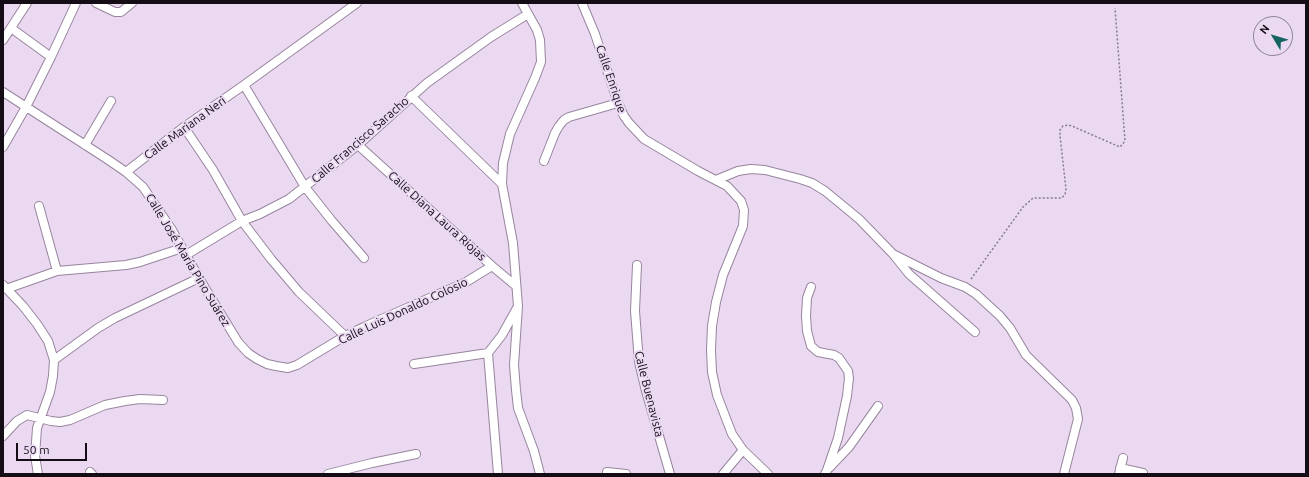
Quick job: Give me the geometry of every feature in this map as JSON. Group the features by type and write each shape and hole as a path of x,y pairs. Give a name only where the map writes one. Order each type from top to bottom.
{"street":[{"path":"3,40 27,3"},
{"path":"3,147 26,107 76,3"},
{"path":"96,3 116,12 126,10 132,3"},
{"name":"Calle Mariana Neri","path":"126,172 184,127 358,3"},
{"path":"522,3 540,40 540,62 508,140 503,163 502,184 513,243 518,306 514,365 518,408 534,451 540,474"},
{"name":"Calle Enrique","path":"582,3 595,34 618,103 628,123 644,139 726,186 741,201 744,210 743,226 723,275 716,302 712,326 712,372 716,395 732,434 743,450 768,474"},
{"name":"Calle Francisco Saracho","path":"5,287 57,271 126,265 184,252 242,221 275,207 289,199 358,145 411,96 445,69 491,37 528,14"},
{"path":"11,28 51,57"},
{"path":"244,85 305,187 364,258"},
{"name":"Calle José María Pino Suárez","path":"3,92 85,144 126,172 143,187 172,230 238,342 248,353"},
{"path":"411,96 502,184"},
{"path":"85,144 111,101"},
{"path":"544,161 557,129 564,120 568,117 618,103"},
{"path":"184,127 213,170 242,221 284,275 315,308 345,336"},
{"name":"Calle Diana Laura Riojas","path":"358,145 516,286"},
{"path":"716,180 738,171 751,169 779,173 812,183 836,199 859,219 893,254 909,274 975,332"},
{"path":"39,206 57,271"},
{"path":"893,254 976,294 1000,316 1010,328 1026,355 1072,400 1076,408 1078,419 1064,474"},
{"name":"Calle Buenavista","path":"637,265 635,311 639,362 670,474"},
{"name":"Calle Luis Donaldo Colosio","path":"248,353 267,364 288,368 297,365 345,336 461,284 492,266"},
{"path":"54,360 98,328 115,318 199,278"},
{"path":"5,287 37,324 48,341 54,360 50,392 40,418 35,441 38,474"},
{"path":"811,287 807,298 806,331 811,346 818,352 834,355 844,364 848,371 847,396 838,438 826,472"},
{"path":"498,474 488,353 502,335 518,306"},
{"path":"414,364 488,353"},
{"path":"3,436 10,427 27,415 60,422 70,420 105,405 140,399 163,400"},
{"path":"826,472 849,447 878,406"},
{"path":"723,474 743,450"},
{"path":"328,474 416,454"},
{"path":"1123,458 1120,471 1143,473"},
{"path":"607,472 626,474"}],"path":[{"path":"965,288 1023,207 1033,198 1062,198 1065,194 1066,189 1060,136 1060,130 1063,126 1072,126 1120,147 1125,142 1114,8"}]}
